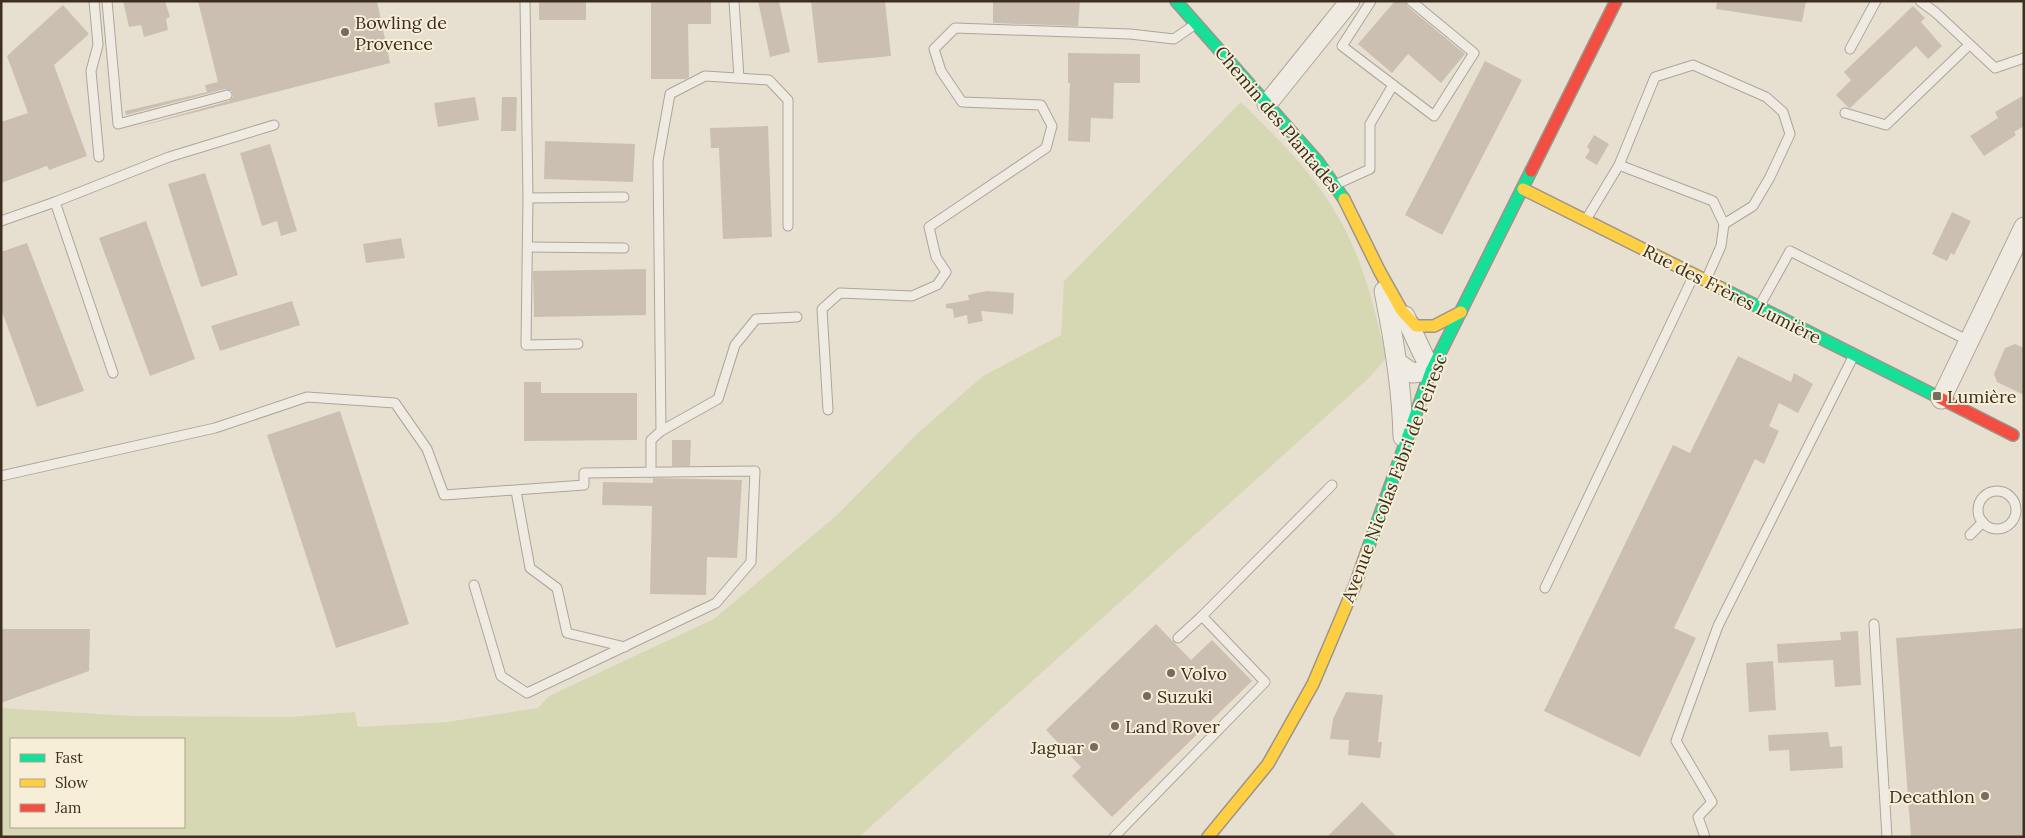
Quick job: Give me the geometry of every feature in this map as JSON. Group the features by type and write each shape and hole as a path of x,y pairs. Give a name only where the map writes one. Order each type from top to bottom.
{"street":[{"name":"Chemin des Plantades","path":"1176,1 1318,162 1350,205 1380,272 1402,311"},
{"path":"1267,104 1350,1"},
{"name":"Avenue Nicolas Fabri de Peiresc","path":"1208,837 1268,764 1313,684 1355,585 1431,371 1616,1"},
{"name":"Rue des Frères Lumière","path":"1523,189 2013,434"},
{"path":"1941,398 2024,227"},
{"path":"1380,272 1398,363 1403,401 1403,448"},
{"path":"1398,363 1412,373 1431,371 1402,311"},
{"path":"1402,311 1416,326 1434,326 1461,312"}],"lane":[{"path":"94,1 98,45 91,71 99,156"},
{"path":"107,1 118,124 227,95"},
{"path":"525,1 528,198 526,345 578,344"},
{"path":"734,1 739,78"},
{"path":"1371,1 1342,46 1434,116 1474,53 1411,1"},
{"path":"1850,48 1876,1"},
{"path":"1920,1 1935,12 1994,68 2024,58"},
{"path":"828,410 822,309 840,293 912,296 937,285 946,272 936,257 929,227 1046,148 1052,126 1041,105 962,102 941,71 934,49 955,28 1130,34 1174,39 1196,24"},
{"path":"1845,113 1886,125 1969,44"},
{"path":"1586,221 1619,165 1656,77 1693,65 1766,97 1782,112 1790,134 1770,177 1753,206 1724,224"},
{"path":"661,431 658,161 670,94 704,76 769,80 788,100 788,226"},
{"path":"1335,185 1370,169 1370,124 1393,86"},
{"path":"1,221 169,157 274,125"},
{"path":"1619,165 1713,201 1724,224 1721,246 1706,280"},
{"path":"528,198 624,197"},
{"path":"54,202 113,373"},
{"path":"528,248 624,248"},
{"path":"1759,307 1790,251 1969,341"},
{"path":"1544,588 1694,274"},
{"path":"652,472 651,440 661,431 718,399 734,345 756,319 797,317"},
{"path":"1705,837 1698,817 1712,802 1676,742 1718,626 1854,355"},
{"path":"1,476 215,428 307,397 395,402 427,449 444,496 584,485 584,472 755,471 752,562 716,604 527,693 501,676 474,585"},
{"path":"1178,638 1332,485"},
{"path":"1998,490 2010,495 2020,515 2000,529 1994,528 1983,522 1978,511 1978,505 1986,494 1998,490"},
{"path":"516,491 530,568 557,588 566,633 625,646"},
{"path":"2010,495 2019,491"},
{"path":"1970,535 1983,522"},
{"path":"1114,837 1265,682 1202,616"},
{"path":"1874,624 1887,837"}],"green space":[{"path":"1241,102 1300,164 1331,205 1351,241 1365,279 1377,318 1386,358 1370,377 859,837 1,837 1,708 133,716 291,717 355,712 358,727 447,722 538,708 549,696 714,619 837,515 918,433 983,376 1061,335 1064,281"}],"building":[{"path":"123,1 165,1 170,17 166,19 168,30 144,37 141,25 129,27"},
{"path":"198,1 377,1 390,63 129,129 229,101 233,97 232,91 225,89 126,115 125,111 207,92 205,85 218,82"},
{"path":"539,1 586,1 586,20 539,20"},
{"path":"651,1 711,1 711,24 688,24 689,77 686,79 651,79"},
{"path":"758,1 779,1 790,52 770,57"},
{"path":"811,1 885,1 891,56 818,63"},
{"path":"993,1 1080,1 1078,26 993,23"},
{"path":"1395,1 1405,1 1407,6 1465,54 1441,83 1408,54 1392,73 1358,44"},
{"path":"1717,1 1806,1 1802,22 1716,9"},
{"path":"63,5 89,34 54,65 87,156 49,170 47,166 1,183 1,122 28,113 7,56"},
{"path":"1913,6 1925,18 1921,22 1942,46 1928,59 1916,46 1850,108 1848,107 1836,95 1851,80 1844,72"},
{"path":"1068,53 1140,54 1140,83 1114,83 1113,119 1091,118 1090,142 1068,141 1070,83 1068,83"},
{"path":"1485,61 1522,80 1442,235 1405,215"},
{"path":"2024,95 2024,126 2014,132 2016,135 1984,156 1970,136 1998,118 1995,112"},
{"path":"475,97 479,120 438,127 434,103"},
{"path":"502,97 517,97 516,131 501,131"},
{"path":"768,126 772,237 723,239 719,148 711,148 710,128"},
{"path":"1594,135 1609,144 1597,165 1585,158 1590,150 1587,147"},
{"path":"545,141 635,144 633,182 544,179"},
{"path":"270,144 297,231 281,236 277,221 262,226 240,153"},
{"path":"205,173 238,275 201,287 168,184"},
{"path":"1952,212 1971,221 1954,255 1951,253 1947,261 1932,254"},
{"path":"146,221 195,359 150,376 99,238"},
{"path":"401,238 405,258 366,263 363,244"},
{"path":"27,243 84,391 37,407 1,309 1,252"},
{"path":"646,269 646,315 534,317 533,271"},
{"path":"987,291 1014,293 1013,314 981,311 983,321 968,324 967,315 954,318 953,309 946,308 946,304 969,300 968,295"},
{"path":"292,301 300,325 220,351 211,326"},
{"path":"2015,344 2024,348 2024,395 1997,382 1994,374 2005,348"},
{"path":"1738,356 1791,382 1794,373 1813,384 1798,413 1779,403 1769,426 1779,431 1764,464 1755,459 1674,628 1696,638 1640,757 1544,711 1673,445 1690,453"},
{"path":"524,382 541,382 541,393 637,393 637,440 524,441"},
{"path":"340,411 409,624 336,648 267,435"},
{"path":"672,440 691,440 690,466 672,466"},
{"path":"653,478 742,480 737,558 707,557 706,595 650,594 652,506 602,505 603,482 653,483"},
{"path":"1156,624 1191,660 1212,640 1252,681 1112,817 1072,776 1081,767 1046,730"},
{"path":"2024,628 2024,837 1911,837 1896,638"},
{"path":"1,629 90,629 89,671 1,703"},
{"path":"1858,631 1861,685 1835,687 1833,660 1778,663 1777,644 1841,640 1840,632"},
{"path":"1773,661 1776,710 1749,712 1746,663"},
{"path":"1346,692 1383,695 1378,742 1382,742 1380,758 1348,755 1349,740 1330,739 1333,719"},
{"path":"1828,732 1830,747 1842,746 1843,768 1790,771 1789,750 1769,751 1768,735"},
{"path":"1362,802 1397,837 1327,837"}],"traffic: fast":[{"path":"1176,1 1318,162 1344,199"},
{"path":"1367,551 1431,371 1531,171"},
{"path":"1721,288 1936,396"}],"traffic: slow":[{"path":"1523,189 1721,288"},
{"path":"1344,199 1380,272 1402,311 1416,326 1434,326 1461,312"},
{"path":"1208,837 1268,764 1313,684 1355,585 1367,551"}],"traffic: jam":[{"path":"1531,171 1616,1"},
{"path":"1936,396 2013,435"}],"place":[{"name":"Bowling de Provence","path":"345,32"},
{"name":"Lumière","path":"1937,396"},
{"name":"Volvo","path":"1171,673"},
{"name":"Suzuki","path":"1147,696"},
{"name":"Land Rover","path":"1115,726"},
{"name":"Jaguar","path":"1094,747"},
{"name":"Decathlon","path":"1985,796"}]}
